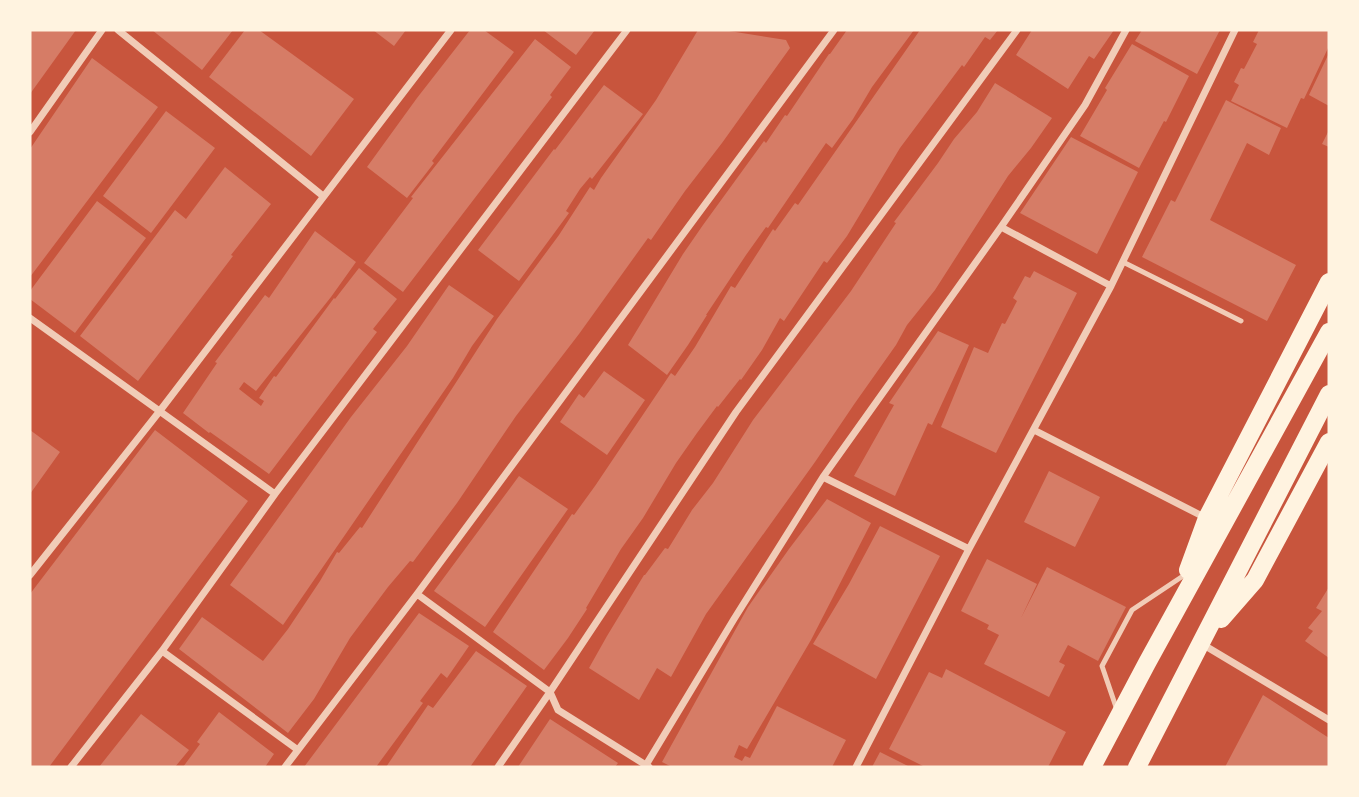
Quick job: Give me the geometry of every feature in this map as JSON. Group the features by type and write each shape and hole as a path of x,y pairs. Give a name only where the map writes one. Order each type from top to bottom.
{"main road":[{"path":"1167,625 1207,518 1329,282"},
{"path":"1092,767 1329,332"},
{"path":"1137,767 1329,394"},
{"path":"1201,643 1255,580 1329,442"}],"street":[{"path":"30,132 103,30"},
{"path":"118,30 323,196"},
{"path":"30,575 159,412 451,30"},
{"path":"71,767 162,651 275,494 627,30"},
{"path":"285,767 417,594 834,30"},
{"path":"498,767 736,412 1017,30"},
{"path":"417,594 550,692 558,710 648,766 734,619 823,477 1001,227 1084,105 1126,30"},
{"path":"856,767 969,549 1111,286 1235,30"},
{"path":"1001,227 1111,286"},
{"path":"30,318 275,494"},
{"path":"1034,430 1207,518"},
{"path":"823,477 969,549"},
{"path":"1201,643 1329,720"},
{"path":"162,651 298,750"}],"lane":[{"path":"1123,262 1241,321"},
{"path":"1119,716 1101,666 1132,610 1186,574"}],"building":[{"path":"30,30 76,30 30,94"},
{"path":"152,30 233,30 202,70"},
{"path":"245,30 259,30 354,99 311,156 209,77"},
{"path":"373,30 406,30 394,46"},
{"path":"470,30 484,30 514,52 407,198 367,167"},
{"path":"543,30 595,30 576,55"},
{"path":"698,30 723,30 786,40 790,48 651,240 648,238 516,416 413,562 410,561 388,587 350,638 314,699 288,733 179,649 202,617 263,661 288,629 337,552 339,553 360,527 362,528 497,319 559,235 590,187 594,190 656,100"},
{"path":"847,30 914,30 832,148 826,143 768,228 766,227 746,255 667,375 628,345 703,225 764,141 766,143 785,115 787,116"},
{"path":"920,30 998,30 990,40 985,37 900,148 847,236 827,263 824,261 784,321 780,318 741,380 697,433 621,549 587,609 544,670 493,632 671,373 675,376 695,347 731,286 735,288 773,229 775,231 795,203 798,205"},
{"path":"1032,30 1114,30 1094,59 1089,56 1068,89 1016,55"},
{"path":"1142,30 1220,30 1197,74 1135,41"},
{"path":"1259,30 1329,30 1329,46 1287,128 1231,101 1239,85 1234,82 1257,44 1253,42"},
{"path":"535,39 571,67 550,95 552,97 403,292 364,263 413,198 411,197"},
{"path":"1132,44 1189,76 1139,168 1080,136"},
{"path":"1329,53 1329,106 1309,95"},
{"path":"92,58 158,107 30,277 30,149"},
{"path":"995,83 1052,118 1008,176 935,290 907,325 815,462 706,614 671,677 657,668 639,700 589,668 607,636 644,575 665,548 668,549 753,420 851,291 896,223 894,222 977,112"},
{"path":"604,85 643,114 592,179 590,177 580,189 566,211 569,213 519,281 478,250"},
{"path":"1226,100 1281,128 1269,155 1247,143 1210,220 1296,265 1267,321 1142,257 1171,200 1175,202"},
{"path":"166,111 215,148 151,233 103,196"},
{"path":"1329,130 1329,147 1322,144"},
{"path":"1071,137 1138,172 1097,254 1020,213"},
{"path":"225,167 271,204 138,381 80,336 175,210 186,219"},
{"path":"97,201 146,238 75,333 30,299 30,291"},
{"path":"315,231 356,262 256,391 244,382 239,389 261,406 264,401 259,398 274,376 276,377 359,268 397,299 373,329 377,332 269,474 183,413 217,363 215,362 265,295 269,298"},
{"path":"1034,271 1077,293 996,453 941,427 974,347 988,353 1002,323 1005,324 1017,301 1013,298 1025,276 1030,278"},
{"path":"449,285 494,316 283,625 230,585"},
{"path":"938,331 969,345 932,425 928,423 895,496 854,476 894,405 889,403"},
{"path":"604,371 645,400 607,455 560,422 579,394 584,398"},
{"path":"30,430 60,452 30,494"},
{"path":"155,430 248,501 49,767 30,767 30,594"},
{"path":"1049,471 1100,497 1075,547 1024,522"},
{"path":"519,476 568,509 485,627 434,591"},
{"path":"827,499 871,523 811,640 747,749 739,745 734,757 742,761 745,756 750,758 777,706 846,740 832,767 672,767 662,762 748,607"},
{"path":"880,526 940,556 876,679 813,644"},
{"path":"987,559 1037,584 1021,618 1047,567 1126,607 1098,661 1068,645 1059,662 1065,665 1049,697 984,664 999,635 987,629 989,625 961,611"},
{"path":"1329,587 1329,658 1305,641 1313,631 1308,628 1322,611 1316,608"},
{"path":"419,613 469,646 447,678 441,673 420,701 423,703 376,767 304,767"},
{"path":"476,651 527,686 470,767 386,767 428,705 433,708"},
{"path":"946,669 1066,732 1048,767 925,767 889,749 929,672 942,678"},
{"path":"1263,695 1329,738 1329,767 1225,767"},
{"path":"219,712 274,754 265,767 183,767"},
{"path":"141,714 189,750 175,767 99,767"},
{"path":"550,719 618,763 615,767 518,767"},
{"path":"880,752 910,767 872,767"}]}
